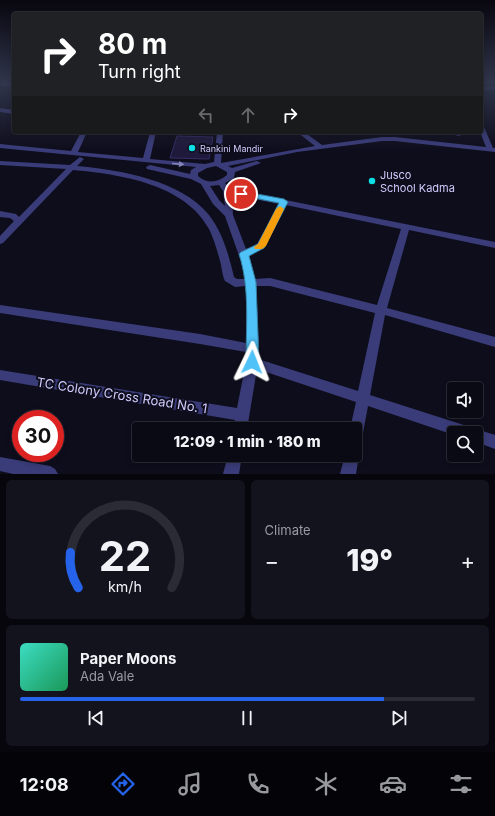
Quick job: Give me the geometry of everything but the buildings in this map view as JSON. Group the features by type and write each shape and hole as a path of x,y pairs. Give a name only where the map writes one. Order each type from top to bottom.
{"street":[{"path":"1,105 12,107"},
{"path":"483,131 493,150"},
{"path":"73,154 83,134"},
{"path":"146,161 153,134"},
{"path":"219,165 220,134"},
{"path":"302,134 319,148"},
{"path":"402,134 404,140"},
{"path":"0,146 205,166 219,165 297,150 319,148 365,140 404,140 493,150"},
{"path":"219,165 231,171 257,163 301,154 319,148"},
{"path":"0,151 156,168 194,176 197,180 204,183 221,183 228,180 231,176 231,171"},
{"path":"0,241 80,160"},
{"path":"0,163 72,168 119,174 145,180 169,189 189,202 204,215 215,231 223,252 229,278 235,283 270,282 381,310 495,342"},
{"path":"194,176 194,172 198,168 205,166"},
{"path":"204,183 216,202 229,215"},
{"path":"221,183 227,191 229,215 244,254 251,282 253,349 242,422"},
{"path":"227,191 495,245"},
{"path":"244,254 261,246 284,202"},
{"path":"0,214 13,216 19,221"},
{"path":"358,422 381,310 406,226"},
{"path":"0,310 200,339 253,349"},
{"path":"252,362 448,426"},
{"name":"TC Colony Cross Road No. 1","path":"0,375 243,415"},
{"path":"483,438 495,442"},
{"path":"233,473 234,462"},
{"path":"348,474 351,462"},
{"path":"0,464 50,474"}],"slow traffic":[{"path":"259,247 261,246 280,209"}],"place":[{"name":"Rankini Mandir","path":"192,148"},
{"name":"Jusco School Kadma","path":"372,181"}],"route":[{"path":"241,194 284,202 261,246 244,254 251,282 252,362"}]}
